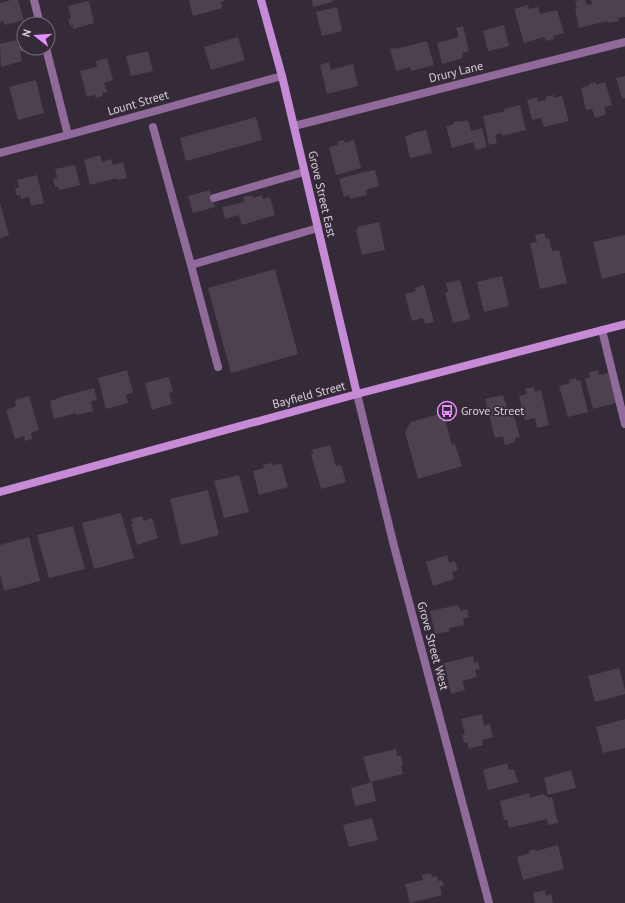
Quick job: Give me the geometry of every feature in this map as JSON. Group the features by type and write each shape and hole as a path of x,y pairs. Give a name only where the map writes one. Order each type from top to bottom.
{"main road":[{"name":"Grove Street East","path":"261,0 282,76 357,394"},
{"name":"Bayfield Street","path":"0,492 357,394 625,324"}],"street":[{"path":"34,0 38,16"},
{"name":"Drury Lane","path":"294,126 625,42"},
{"path":"48,56 68,135"},
{"name":"Lount Street","path":"0,153 282,76"},
{"path":"153,127 218,367"},
{"path":"214,198 304,172"},
{"path":"190,266 318,228"},
{"path":"602,330 625,424"},
{"name":"Grove Street West","path":"357,394 400,569 490,903"}],"building":[{"path":"18,0 23,16 16,16 16,22 5,25 3,21 0,22 0,3"},
{"path":"189,0 225,1 221,2 222,8 193,16"},
{"path":"312,0 332,0 333,2 313,7"},
{"path":"585,0 587,5 592,4 591,0 625,0 625,17 618,18 619,21 608,23 607,21 579,28 575,1"},
{"path":"89,1 94,23 73,29 73,25 70,26 68,19 71,19 68,6"},
{"path":"528,5 529,9 538,7 540,14 557,10 564,33 553,36 554,39 546,41 544,37 524,43 514,9"},
{"path":"337,7 342,31 322,36 316,12"},
{"path":"504,25 509,46 488,51 483,31"},
{"path":"463,26 469,51 462,53 463,58 442,64 437,43 459,37 456,28"},
{"path":"238,37 245,60 211,70 204,47"},
{"path":"16,40 16,56 21,56 22,61 1,67 0,44"},
{"path":"427,41 434,65 411,71 410,67 396,71 390,49 396,47 396,49"},
{"path":"148,51 153,71 131,76 126,56"},
{"path":"107,58 113,80 104,83 107,92 102,93 103,96 96,98 95,95 87,97 80,71 97,67 96,61"},
{"path":"329,62 331,70 353,64 358,86 327,94 320,65"},
{"path":"625,76 625,98 622,98 616,78"},
{"path":"36,80 44,113 18,120 9,87"},
{"path":"596,82 596,85 605,82 612,105 604,107 606,114 595,118 592,109 586,110 581,88"},
{"path":"554,95 554,98 562,96 569,121 544,127 541,118 532,120 527,100 537,97 538,102 546,100 545,97"},
{"path":"520,105 526,130 502,136 501,133 495,135 497,143 489,145 483,116 505,111 504,109"},
{"path":"256,117 262,140 186,161 180,138"},
{"path":"468,120 471,131 482,128 487,147 476,150 473,142 452,148 446,126 454,124 454,122"},
{"path":"426,130 432,153 410,158 405,136"},
{"path":"344,140 345,143 354,140 361,168 336,175 329,147 338,145 337,142"},
{"path":"100,155 102,162 111,159 113,165 123,162 127,178 117,180 117,178 90,185 84,160"},
{"path":"75,165 80,185 59,190 58,187 55,187 53,179 57,178 55,169"},
{"path":"375,170 379,186 366,190 367,195 350,199 349,195 344,197 339,179"},
{"path":"37,175 44,203 31,206 29,197 21,199 20,195 17,196 15,188 19,187 17,180"},
{"path":"210,190 215,207 193,213 188,196"},
{"path":"252,195 253,198 262,195 263,199 270,197 275,215 242,225 239,215 225,219 222,207 244,202 243,197"},
{"path":"0,203 9,235 0,238"},
{"path":"379,222 385,250 362,255 356,230 358,230 357,227"},
{"path":"544,233 546,239 549,238 552,251 559,250 567,283 540,289 530,243 537,242 535,235"},
{"path":"625,235 625,273 602,279 593,242"},
{"path":"275,269 298,354 231,373 208,288"},
{"path":"502,276 509,306 484,312 477,282"},
{"path":"460,280 470,319 453,323 445,293 448,292 446,283"},
{"path":"424,285 434,322 425,324 423,318 412,321 405,294 416,291 415,288"},
{"path":"127,370 133,392 126,395 128,403 106,409 98,378"},
{"path":"598,370 599,375 608,373 616,403 593,409 585,379 590,377 589,372"},
{"path":"169,377 173,392 169,393 172,404 152,410 145,383"},
{"path":"576,378 577,381 580,380 588,412 568,417 559,386 570,383 569,380"},
{"path":"534,387 535,392 541,390 549,425 537,428 535,418 525,420 519,396 527,394 525,389"},
{"path":"94,388 97,400 91,401 93,411 76,415 76,413 54,419 50,401"},
{"path":"503,395 508,411 512,409 520,437 515,438 515,442 505,445 503,436 495,438 485,399"},
{"path":"29,396 39,430 31,433 32,439 25,441 24,436 15,439 6,410 16,406 15,400"},
{"path":"443,413 452,445 455,444 462,466 418,479 405,432 411,422"},
{"path":"330,445 336,466 341,465 346,482 321,489 311,454 313,454 312,450"},
{"path":"272,463 273,466 281,463 288,487 259,495 253,471 264,468 263,465"},
{"path":"239,475 249,512 224,518 214,481"},
{"path":"208,490 219,535 181,545 170,499"},
{"path":"121,513 134,558 94,569 82,523"},
{"path":"142,516 144,521 152,518 158,538 137,545 131,519"},
{"path":"73,526 85,569 49,578 37,535"},
{"path":"29,537 40,581 4,591 0,574 0,545"},
{"path":"447,555 449,563 455,561 458,570 452,572 454,579 433,586 426,562"},
{"path":"458,605 461,611 467,609 469,617 463,619 464,625 449,628 450,631 435,634 430,611"},
{"path":"473,656 474,663 478,662 480,669 475,670 477,677 462,681 465,690 451,694 444,663"},
{"path":"619,668 625,694 595,702 588,676"},
{"path":"482,714 484,726 490,724 493,737 482,740 483,745 469,749 467,742 464,743 462,735 465,734 461,719"},
{"path":"625,719 625,748 603,753 596,727"},
{"path":"396,749 397,756 401,755 403,774 370,782 363,757"},
{"path":"507,763 509,770 514,769 518,782 488,790 483,770"},
{"path":"571,770 576,788 548,795 544,778"},
{"path":"372,782 376,801 355,806 351,788"},
{"path":"529,793 530,798 543,794 549,798 552,797 558,823 548,825 547,819 509,828 507,820 504,820 500,801"},
{"path":"372,818 378,840 349,847 343,825"},
{"path":"558,845 564,869 523,880 517,857 530,853 529,851 535,849 536,851"},
{"path":"431,873 432,877 437,876 438,881 442,880 444,886 440,886 442,895 410,903 405,884 423,880 422,875"},
{"path":"545,890 546,896 551,894 553,903 535,903 533,893"}],"place":[{"name":"Grove Street","path":"447,411"}]}
